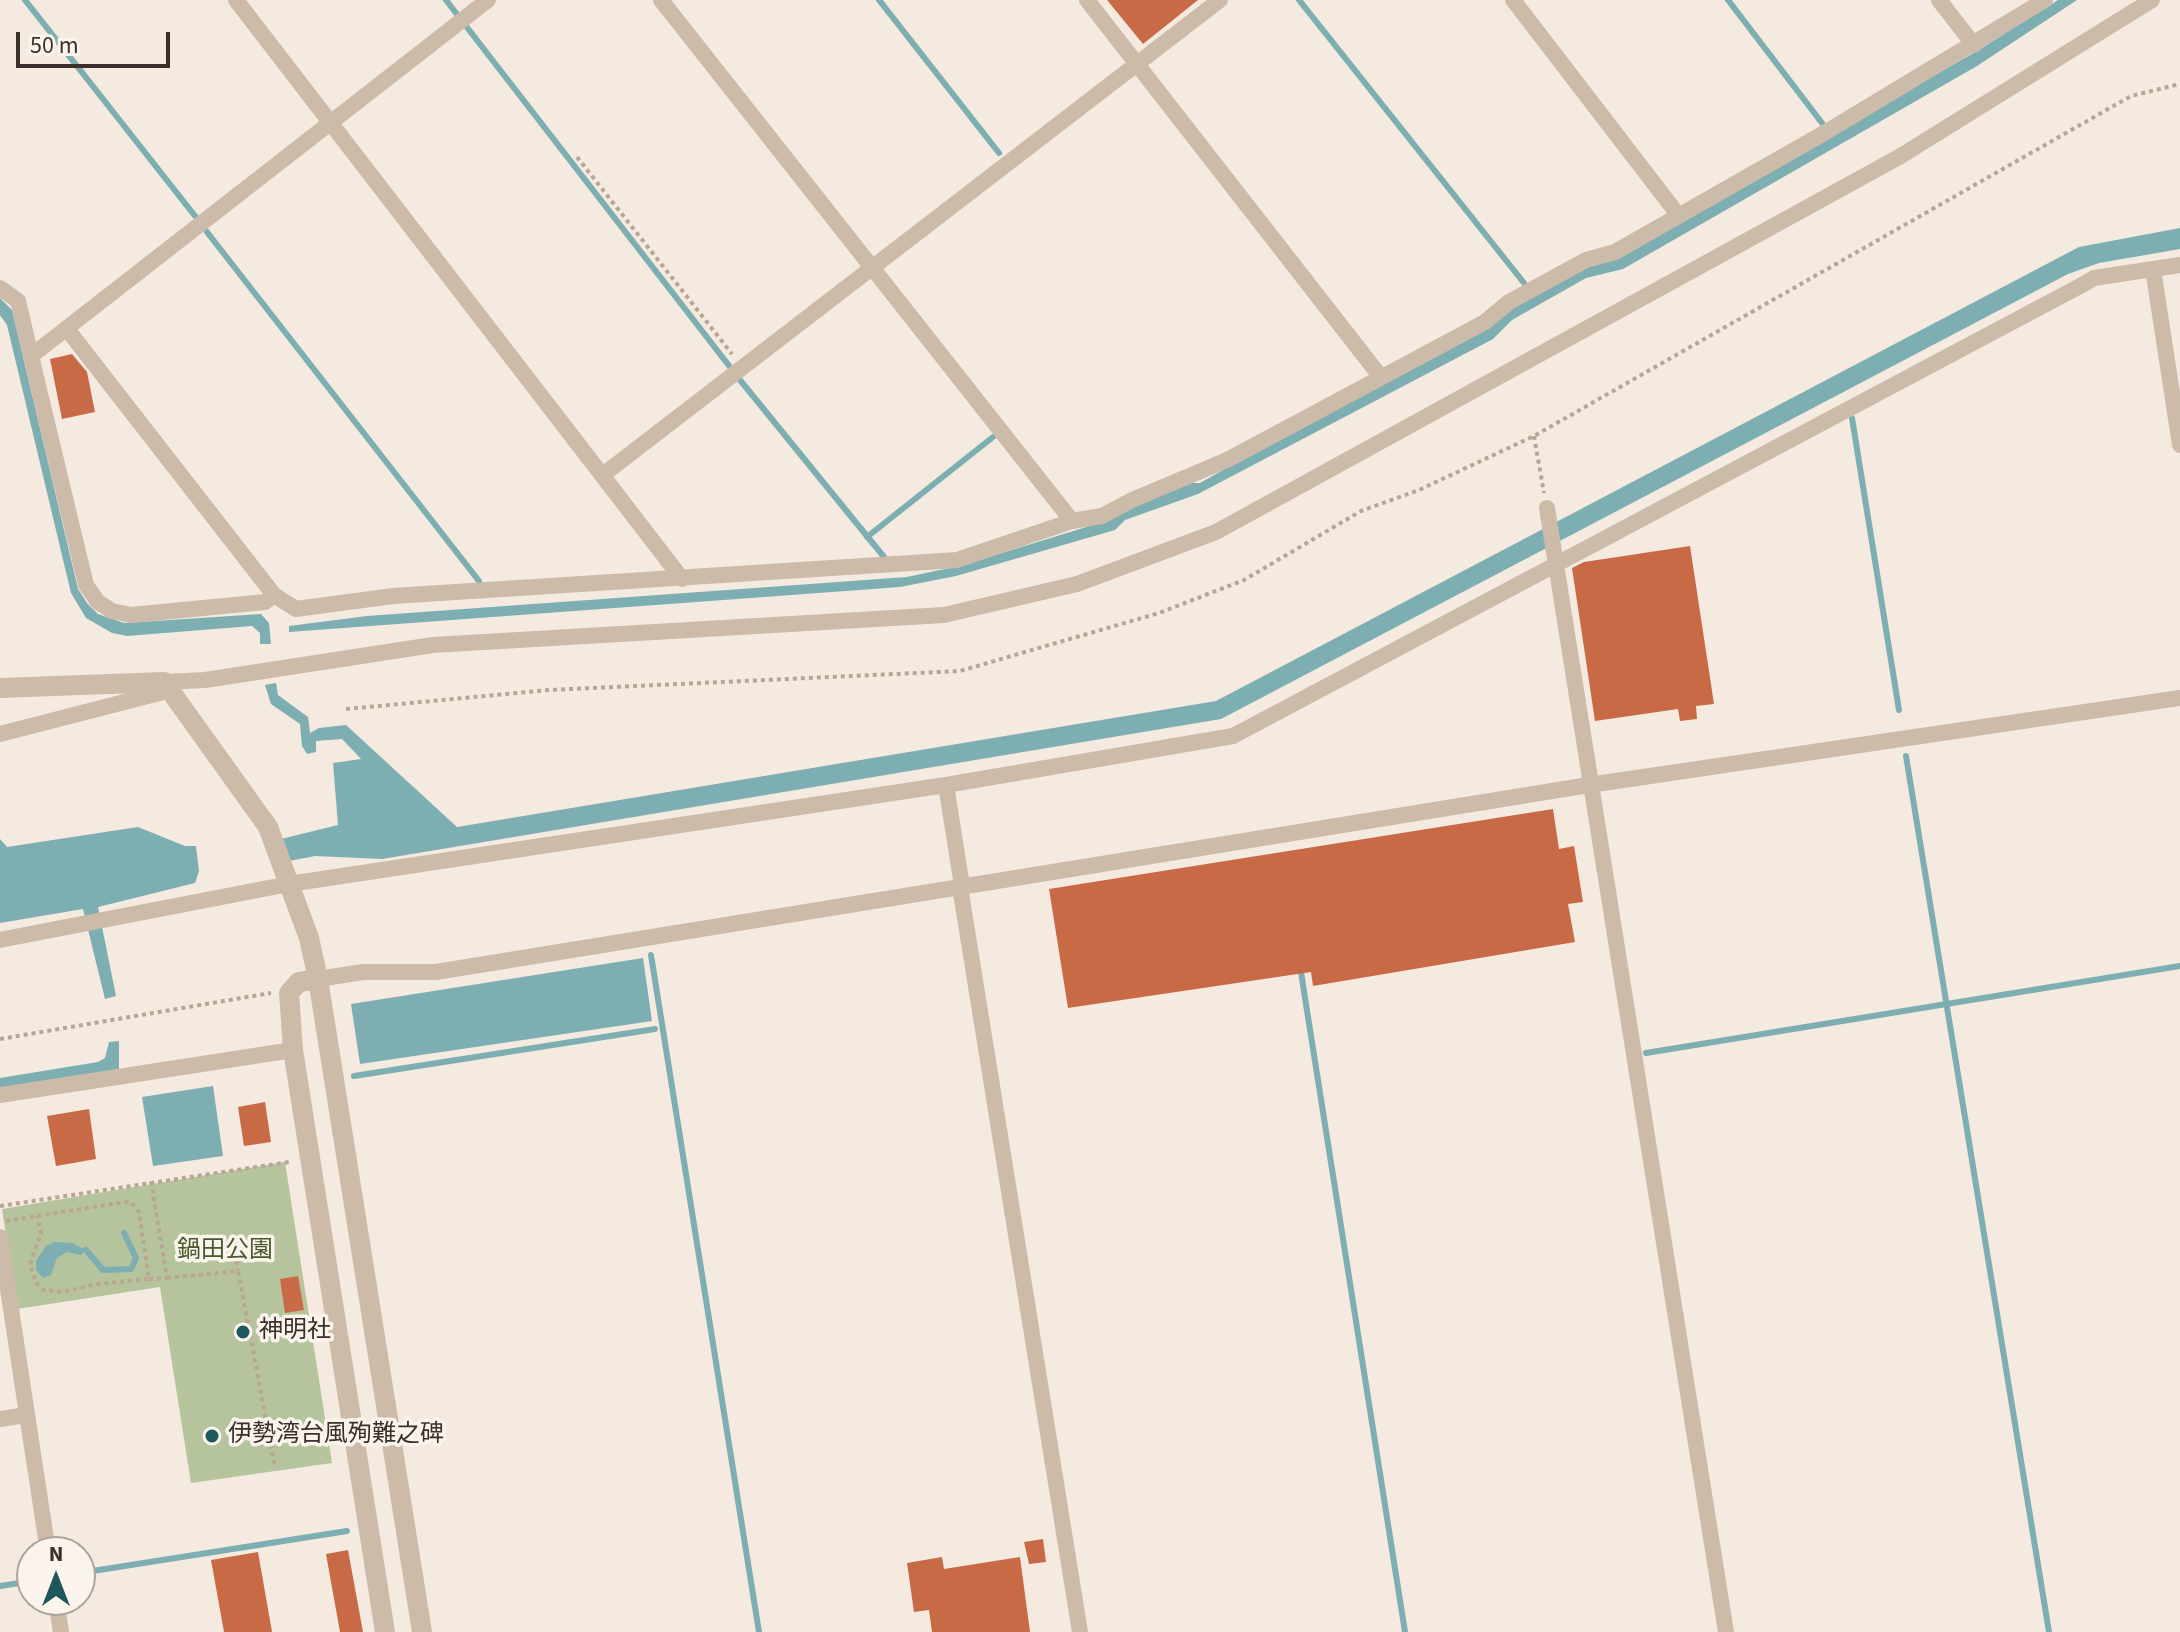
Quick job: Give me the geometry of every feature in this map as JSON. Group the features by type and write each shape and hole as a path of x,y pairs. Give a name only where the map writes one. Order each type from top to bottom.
{"street":[{"path":"236,0 682,579"},
{"path":"31,356 488,0"},
{"path":"661,0 1072,521"},
{"path":"1087,0 1380,376"},
{"path":"604,474 873,271 1220,0"},
{"path":"1513,0 1679,216"},
{"path":"1939,0 1974,45"},
{"path":"67,329 274,595 296,609 393,596 957,560 1072,521 1102,516 1227,460 1485,322 1509,302 1586,260 1615,252 1974,45 2045,0"},
{"path":"0,734 167,686 433,645 944,615 1077,584 1216,532 1899,157 2152,0"},
{"path":"0,940 85,925 287,877 946,785 1233,736 2094,278 2180,265"},
{"path":"2153,269 2180,445"},
{"path":"0,288 18,301 86,585 98,602 112,611 131,615 265,602 274,595"},
{"path":"1547,508 1726,1632"},
{"path":"0,688 167,686"},
{"path":"167,686 268,827 309,938 422,1632"},
{"path":"385,1632 293,1050 289,993 299,982 363,972 436,972 1589,785 2180,698"},
{"path":"946,785 1080,1632"},
{"path":"0,1095 293,1050"},
{"path":"0,1237 45,1536"},
{"path":"0,1419 26,1415"}],"path":[{"path":"577,157 744,368"},
{"path":"1534,436 1547,508"},
{"path":"0,1039 259,994 289,993"},
{"path":"0,1206 289,1159 291,1174"},
{"path":"151,1181 167,1278"},
{"path":"0,1222 125,1202 134,1204 139,1212 149,1279"},
{"path":"37,1216 41,1233 30,1264 36,1283 44,1290 63,1292 97,1284 238,1271"},
{"path":"235,1253 275,1467"}],"green space":[{"name":"鍋田公園","path":"285,1162 332,1463 191,1483 160,1287 17,1309 2,1209"}],"water":[{"path":"2058,0 2077,0 1977,66 1623,269 1586,278 1512,320 1493,339 1198,494 1125,520 1115,530 956,576 900,587 289,632 289,626 367,616 907,577 963,565 1109,520 1123,510 1188,483 1200,483 1514,305 1737,188 1977,51"},
{"path":"2180,228 2180,249 2099,263 2068,274 1221,719 382,859 315,856 284,862 281,839 338,825 333,763 361,759 342,739 316,741 316,752 307,754 302,746 300,724 271,704 265,685 276,683 278,695 308,717 310,733 319,728 346,725 457,827 1216,701 2079,247"},
{"path":"0,298 12,310 78,589 87,603 98,614 124,623 261,614 269,623 271,644 260,644 260,633 252,626 127,636 112,633 86,618 71,593 7,325 0,315"},
{"path":"138,827 185,846 196,846 199,871 195,883 98,907 116,996 105,999 83,909 0,923 0,839 7,847"},
{"path":"643,958 652,1021 360,1064 351,1004"},
{"path":"119,1041 119,1069 0,1088 0,1078 98,1062 105,1058 109,1042"},
{"path":"213,1086 223,1156 153,1166 142,1097"},
{"path":"54,1242 72,1243 86,1250 81,1255 67,1252 57,1258 51,1275 43,1278 36,1270 36,1261 46,1246"}],"building":[{"path":"1107,0 1198,0 1143,44"},
{"path":"72,354 87,372 95,412 62,419 50,359"},
{"path":"1690,546 1714,704 1696,706 1697,719 1680,721 1678,709 1595,721 1572,568 1584,562"},
{"path":"1553,809 1559,849 1574,846 1583,902 1568,904 1575,942 1313,986 1311,972 1068,1008 1049,889"},
{"path":"265,1102 271,1142 244,1146 238,1107"},
{"path":"89,1109 96,1159 56,1166 47,1116"},
{"path":"298,1276 304,1310 285,1313 280,1279"},
{"path":"1043,1539 1046,1562 1029,1564 1024,1542"},
{"path":"348,1550 363,1632 340,1632 326,1554"},
{"path":"258,1552 272,1632 224,1632 211,1560"},
{"path":"942,1557 944,1569 1020,1557 1030,1632 932,1632 929,1610 914,1612 907,1563"}],"waterway":[{"path":"25,0 195,216"},
{"path":"446,0 456,13"},
{"path":"879,0 999,153"},
{"path":"1299,0 1524,283"},
{"path":"1728,0 1822,123"},
{"path":"466,26 730,367"},
{"path":"207,232 479,581"},
{"path":"740,380 884,557"},
{"path":"1852,418 1899,710"},
{"path":"867,537 993,437"},
{"path":"1906,756 2049,1632"},
{"path":"651,955 759,1632"},
{"path":"1300,966 1405,1632"},
{"path":"1646,1053 2180,966"},
{"path":"354,1076 655,1029"},
{"path":"86,1250 103,1270 131,1269 136,1258 124,1233"},
{"path":"96,1570 347,1531"},
{"path":"0,1586 16,1584"}],"place":[{"name":"神明社","path":"243,1332"},
{"name":"伊勢湾台風殉難之碑","path":"212,1436"}]}
